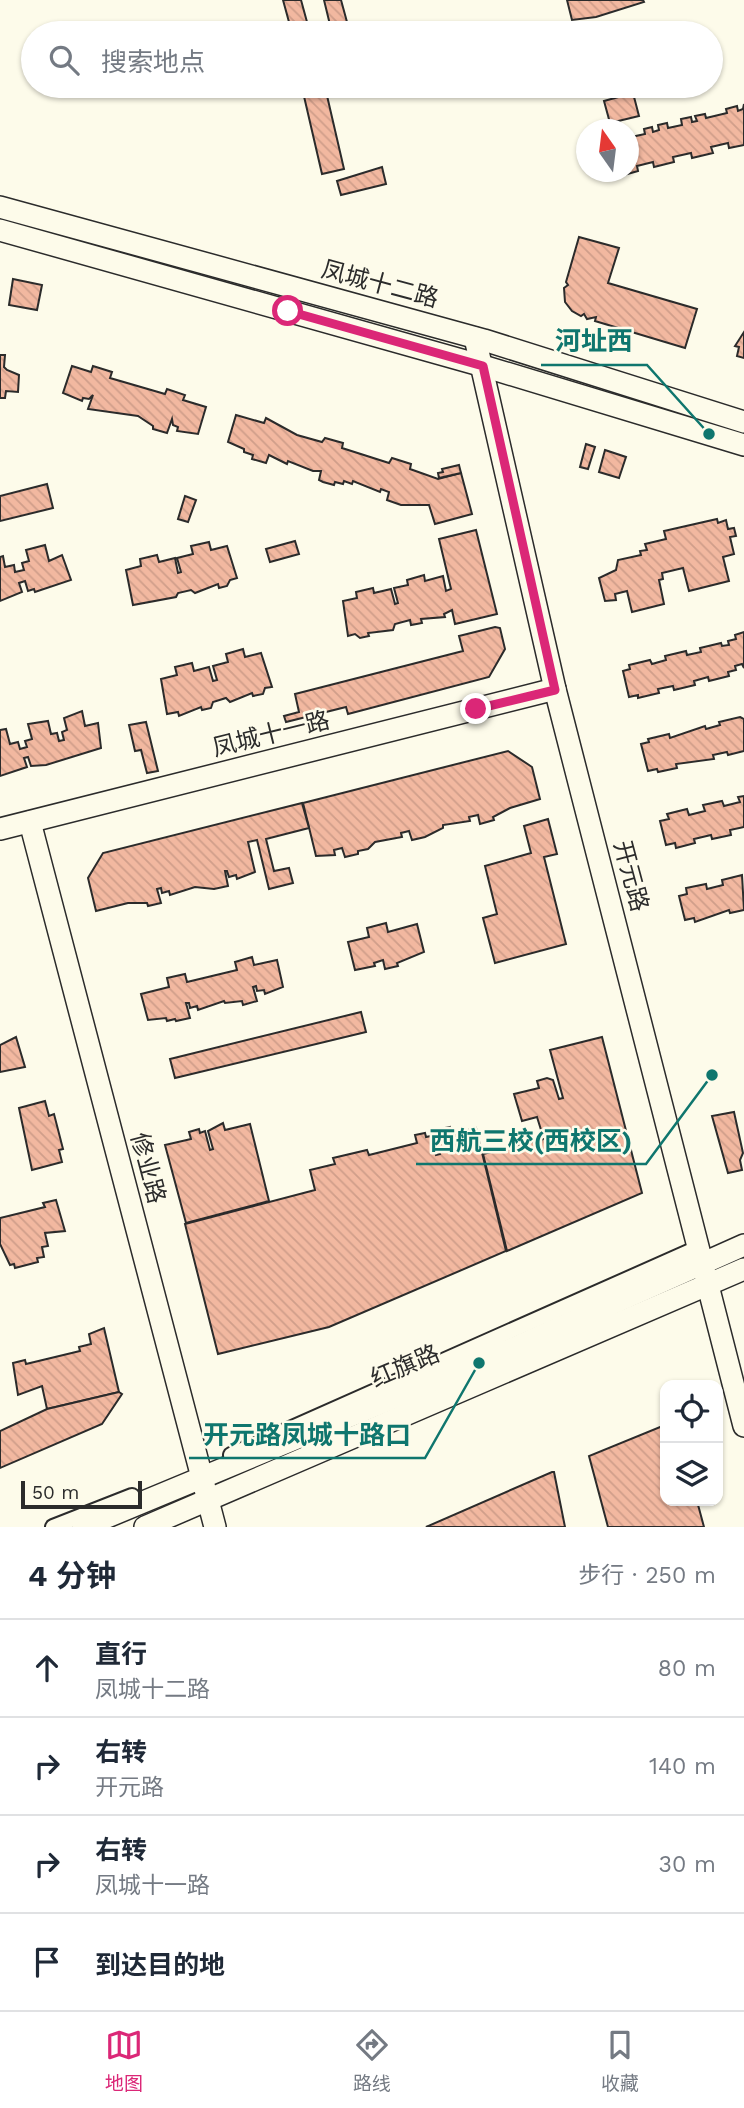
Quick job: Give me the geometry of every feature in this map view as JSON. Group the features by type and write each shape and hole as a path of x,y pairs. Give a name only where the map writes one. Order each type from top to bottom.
{"street":[{"name":"凤城十二路","path":"0,207 475,338 744,422"},
{"name":"凤城十二路","path":"0,230 483,366 744,445"},
{"name":"开元路","path":"475,338 555,690 710,1283 744,1426"},
{"name":"凤城十一路","path":"0,829 555,690"},
{"name":"修业路","path":"30,822 215,1527"},
{"name":"红旗路","path":"83,1527 201,1474 509,1350 702,1254 744,1245"},
{"name":"红旗路","path":"145,1527 744,1269"},
{"path":"53,1527 201,1474"}],"building":[{"path":"283,0 301,0 307,21 289,21"},
{"path":"324,0 341,0 347,21 329,21"},
{"path":"567,0 644,2 596,17 572,20"},
{"path":"304,98 328,98 344,169 322,174"},
{"path":"634,98 639,116 609,119 604,101"},
{"path":"744,104 744,145 729,148 728,143 711,147 713,153 692,158 691,153 673,157 674,162 654,167 653,162 639,166 639,135 645,134 644,129 652,127 653,132 659,130 658,125 667,123 668,128 682,125 681,119 691,117 692,122 697,121 695,116 705,114 706,118 727,113 726,109 737,106 738,111 743,109"},
{"path":"382,167 386,184 341,195 337,181"},
{"path":"579,237 619,248 608,283 697,309 685,348 595,321 596,317 587,319 584,314 581,316 572,311 565,302 564,288 568,285 566,282"},
{"path":"13,279 42,285 37,310 9,305"},
{"path":"744,332 744,358 737,356 739,347 735,346"},
{"path":"0,355 5,355 4,367 19,375 18,392 6,391 5,398 0,398"},
{"path":"72,366 91,372 93,366 112,372 110,378 165,394 167,389 185,395 183,400 206,407 198,434 177,431 178,427 173,425 172,419 167,433 153,429 153,426 138,416 88,409 93,395 89,399 83,398 82,401 63,393"},
{"path":"236,415 264,423 266,418 297,435 322,442 325,438 343,443 342,448 389,463 392,458 411,464 410,469 438,479 461,473 472,514 435,524 429,505 401,505 387,500 389,492 381,489 380,492 353,481 352,484 335,482 334,485 323,482 319,480 321,471 313,471 288,461 287,464 269,455 266,463 252,459 253,455 228,442"},
{"path":"586,444 595,447 588,469 580,467"},
{"path":"605,450 626,457 619,478 599,472"},
{"path":"459,465 461,473 439,478 438,473 443,472 442,469"},
{"path":"47,484 53,508 0,521 0,496"},
{"path":"185,496 196,500 188,522 178,519"},
{"path":"717,519 718,523 726,520 728,529 734,528 736,536 730,537 734,554 723,557 729,581 689,591 683,568 662,573 663,579 659,580 664,604 632,612 627,591 615,594 616,600 605,601 599,578 616,570 618,560 641,555 640,551 647,550 645,544 666,539 664,531"},
{"path":"476,530 497,614 455,624 452,610 444,614 445,617 421,619 422,623 411,625 410,620 395,624 393,630 368,633 369,636 360,638 355,634 348,636 343,601 357,598 356,592 373,588 374,593 391,589 395,604 398,603 394,588 408,585 407,580 424,575 425,581 443,576 446,591 451,589 439,539"},
{"path":"295,541 299,554 270,562 266,549"},
{"path":"209,542 211,550 227,546 237,578 230,580 227,586 219,588 218,584 195,593 191,590 178,593 176,597 133,605 126,570 141,566 140,559 157,555 159,562 175,558 178,573 181,572 177,558 193,554 191,546"},
{"path":"45,545 49,561 62,555 71,580 35,592 34,589 28,591 25,581 19,583 22,592 0,601 0,557 3,556 5,567 14,565 15,572 24,570 22,563 29,561 26,550"},
{"path":"500,628 505,649 489,677 348,714 346,707 286,722 284,716 299,712 295,694 463,651 459,636"},
{"path":"744,632 744,668 742,664 735,666 736,670 728,672 729,676 709,681 708,677 694,681 695,685 674,690 673,686 658,689 659,693 638,698 638,695 629,697 623,671 630,669 629,665 650,660 652,664 666,660 665,656 686,651 687,655 701,652 700,648 721,643 722,646 729,645 728,641 736,639 735,635"},
{"path":"243,649 245,657 261,653 272,687 265,688 263,694 253,696 252,693 230,702 226,698 213,702 211,708 202,710 201,707 179,716 178,712 167,714 161,679 177,675 175,667 192,663 194,671 209,667 213,681 217,680 213,666 228,662 226,654"},
{"path":"82,711 85,726 98,723 101,748 46,765 31,766 28,757 24,758 27,767 0,776 0,730 6,729 10,744 18,742 20,749 27,747 25,741 32,739 28,724 48,721 51,734 57,733 59,741 64,740 62,732 67,730 64,718"},
{"path":"740,717 744,719 744,751 713,755 714,759 676,764 677,768 658,772 657,769 648,771 641,744 649,742 648,739 669,734 670,738"},
{"path":"146,722 158,771 147,773 141,750 135,751 129,725"},
{"path":"508,751 532,767 540,799 510,808 493,817 494,820 480,824 478,815 469,817 470,821 443,825 443,828 425,837 412,840 409,831 401,833 402,837 375,842 368,849 358,851 358,854 345,857 342,848 334,850 335,855 316,856 303,803"},
{"path":"744,796 744,827 730,830 731,835 712,839 711,835 694,839 695,843 676,848 675,843 666,845 660,821 669,819 667,814 687,809 689,815 705,811 703,805 722,801 724,806 740,802 738,797"},
{"path":"302,803 309,828 266,839 274,871 289,868 293,883 269,889 257,840 248,842 255,872 237,879 236,875 229,877 225,871 228,886 214,889 195,887 170,895 169,891 162,893 161,888 157,889 161,903 148,906 147,903 128,903 96,911 88,878 103,853"},
{"path":"548,819 557,854 544,857 566,944 495,963 483,918 497,914 485,866 531,853 524,826"},
{"path":"742,875 744,910 730,913 729,910 695,922 694,918 685,920 679,896 687,894 686,888 706,884 707,889 723,885 722,880"},
{"path":"386,923 388,932 417,924 424,952 397,963 398,966 385,969 383,960 374,963 375,966 355,970 348,942 369,937 367,928"},
{"path":"252,957 254,965 277,960 283,987 265,994 264,990 257,991 256,986 253,987 257,1001 243,1005 242,1001 224,1001 198,1010 197,1006 190,1008 189,1003 186,1003 190,1018 176,1021 167,1021 166,1018 148,1020 141,994 169,987 167,978 185,974 187,982 237,970 235,962"},
{"path":"361,1012 366,1032 175,1078 170,1059"},
{"path":"16,1037 25,1067 0,1072 0,1045"},
{"path":"602,1037 642,1193 507,1251 483,1154 548,1138 546,1132 542,1133 537,1117 522,1121 514,1094 539,1088 537,1081 547,1078 553,1080 559,1099 563,1098 550,1050"},
{"path":"45,1101 49,1116 54,1114 63,1149 59,1150 62,1162 32,1170 19,1108"},
{"path":"734,1112 743,1153 740,1160 742,1170 728,1173 712,1116"},
{"path":"223,1123 225,1130 250,1124 269,1201 186,1223 165,1145 191,1139 189,1132 199,1129 200,1133 205,1131 210,1150 213,1149 208,1131"},
{"path":"450,1127 452,1134 476,1128 506,1251 329,1327 218,1354 185,1224 315,1190 310,1170 335,1164 333,1158 367,1150 369,1155 417,1143 415,1135 425,1133 426,1137 431,1136 436,1155 440,1154 435,1135 441,1133 440,1129"},
{"path":"56,1200 65,1231 45,1233 48,1246 42,1247 44,1257 37,1258 38,1262 15,1268 14,1264 10,1265 0,1244 0,1218 45,1207 43,1203"},
{"path":"104,1328 119,1392 47,1409 42,1386 18,1395 13,1363 25,1360 26,1364 80,1351 79,1347 91,1344 89,1334"},
{"path":"119,1392 122,1394 102,1424 0,1468 0,1431 47,1409"},
{"path":"660,1427 660,1506 698,1506 704,1527 608,1527 589,1456"},
{"path":"552,1472 565,1527 426,1527"}],"place":[{"name":"河址西","path":"709,434"},
{"name":"西航三校(西校区)","path":"712,1075"},
{"name":"开元路凤城十路口","path":"479,1363"}],"route":[{"path":"288,311 483,366 555,690 476,709"}]}
